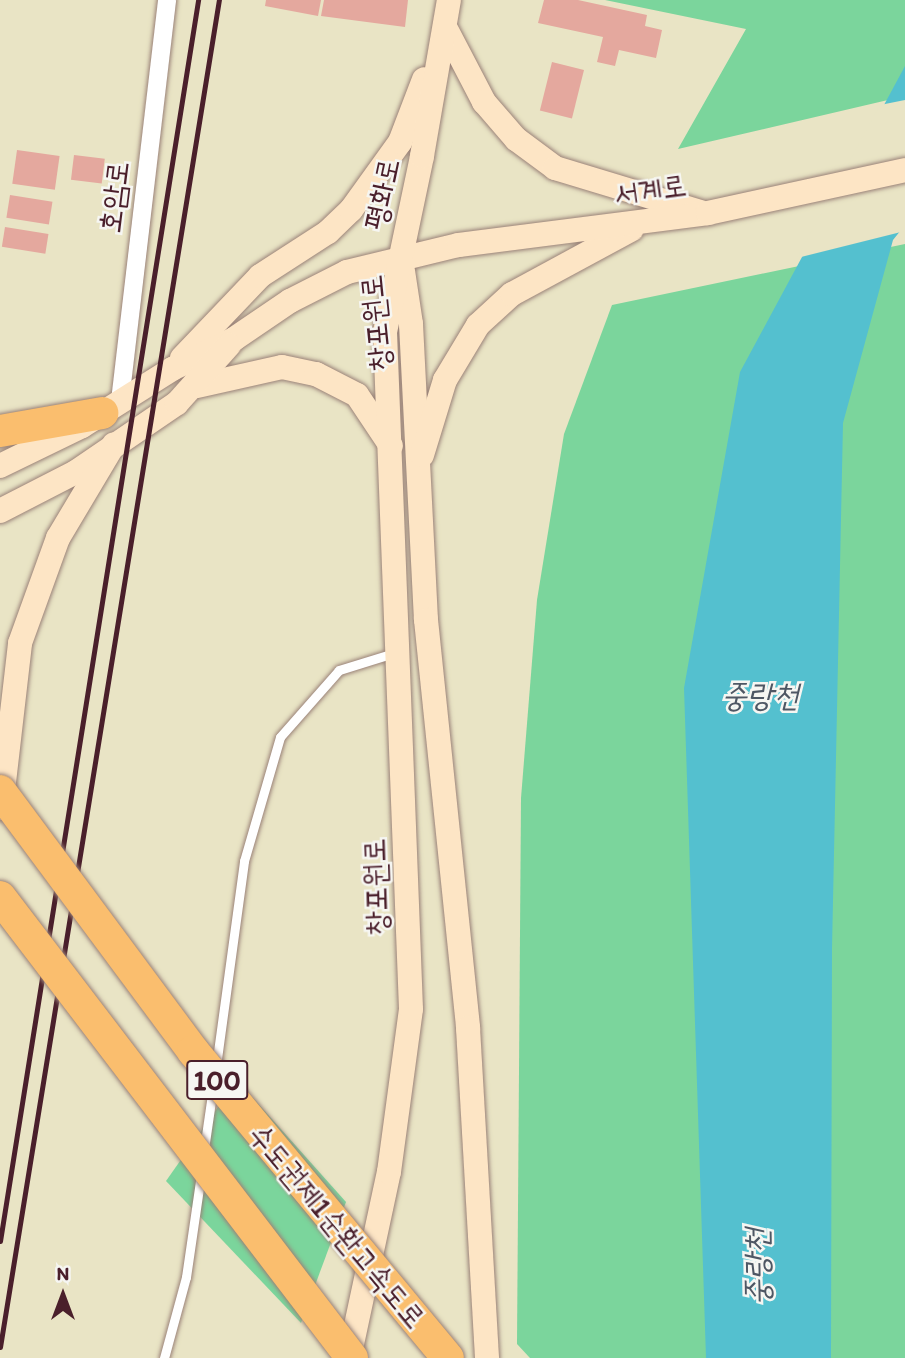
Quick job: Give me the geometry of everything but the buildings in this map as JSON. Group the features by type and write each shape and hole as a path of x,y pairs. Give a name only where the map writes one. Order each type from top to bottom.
{"highway":[{"path":"0,431 111,407"},
{"name":"수도권제1순환고속도로","path":"2,769 193,1051 448,1358"},
{"name":"수도권제1순환고속도로","path":"0,897 351,1358"}],"main road":[{"name":"평화로","path":"0,466 65,434 172,369 234,339 290,301 347,272 401,257 449,0"},
{"path":"445,26 484,102 516,139 555,168 708,213"},
{"path":"172,369 260,276 328,232 351,209 400,142 445,26"},
{"name":"서계로","path":"401,257 708,213 905,170"},
{"path":"415,475 445,380 478,325 512,294 650,223"},
{"name":"창포원로","path":"351,1358 389,1172 411,1009 392,448 385,332 401,257"},
{"name":"창포원로","path":"401,257 411,324 415,475 468,1028 487,1358"},
{"name":"평화로","path":"0,511 76,472 197,386 234,339"},
{"path":"197,386 282,367 316,373 358,395 392,448"},
{"path":"65,434 44,450 37,463 41,472 57,477 76,472"},
{"name":"평화로","path":"0,817 2,769 20,643 58,538 114,444"}],"street":[{"name":"호암로","path":"111,407 167,0"}],"lane":[{"path":"164,1358 186,1277 244,860 280,737 339,670 399,652"}],"green space":[{"path":"605,0 905,0 905,96 678,149 746,29"},
{"path":"905,244 905,1358 530,1358 517,1344 521,798 537,600 564,434 612,305"},
{"path":"237,1080 346,1202 301,1323 166,1181"}],"water":[{"name":"중랑천","path":"905,66 905,225 893,240 843,423 832,949 831,1358 706,1358 684,688 740,372"}],"pier":[{"path":"905,100 905,231 797,258 880,105"}],"railway":[{"path":"0,1241 198,0"},
{"path":"0,1347 219,0"}]}
